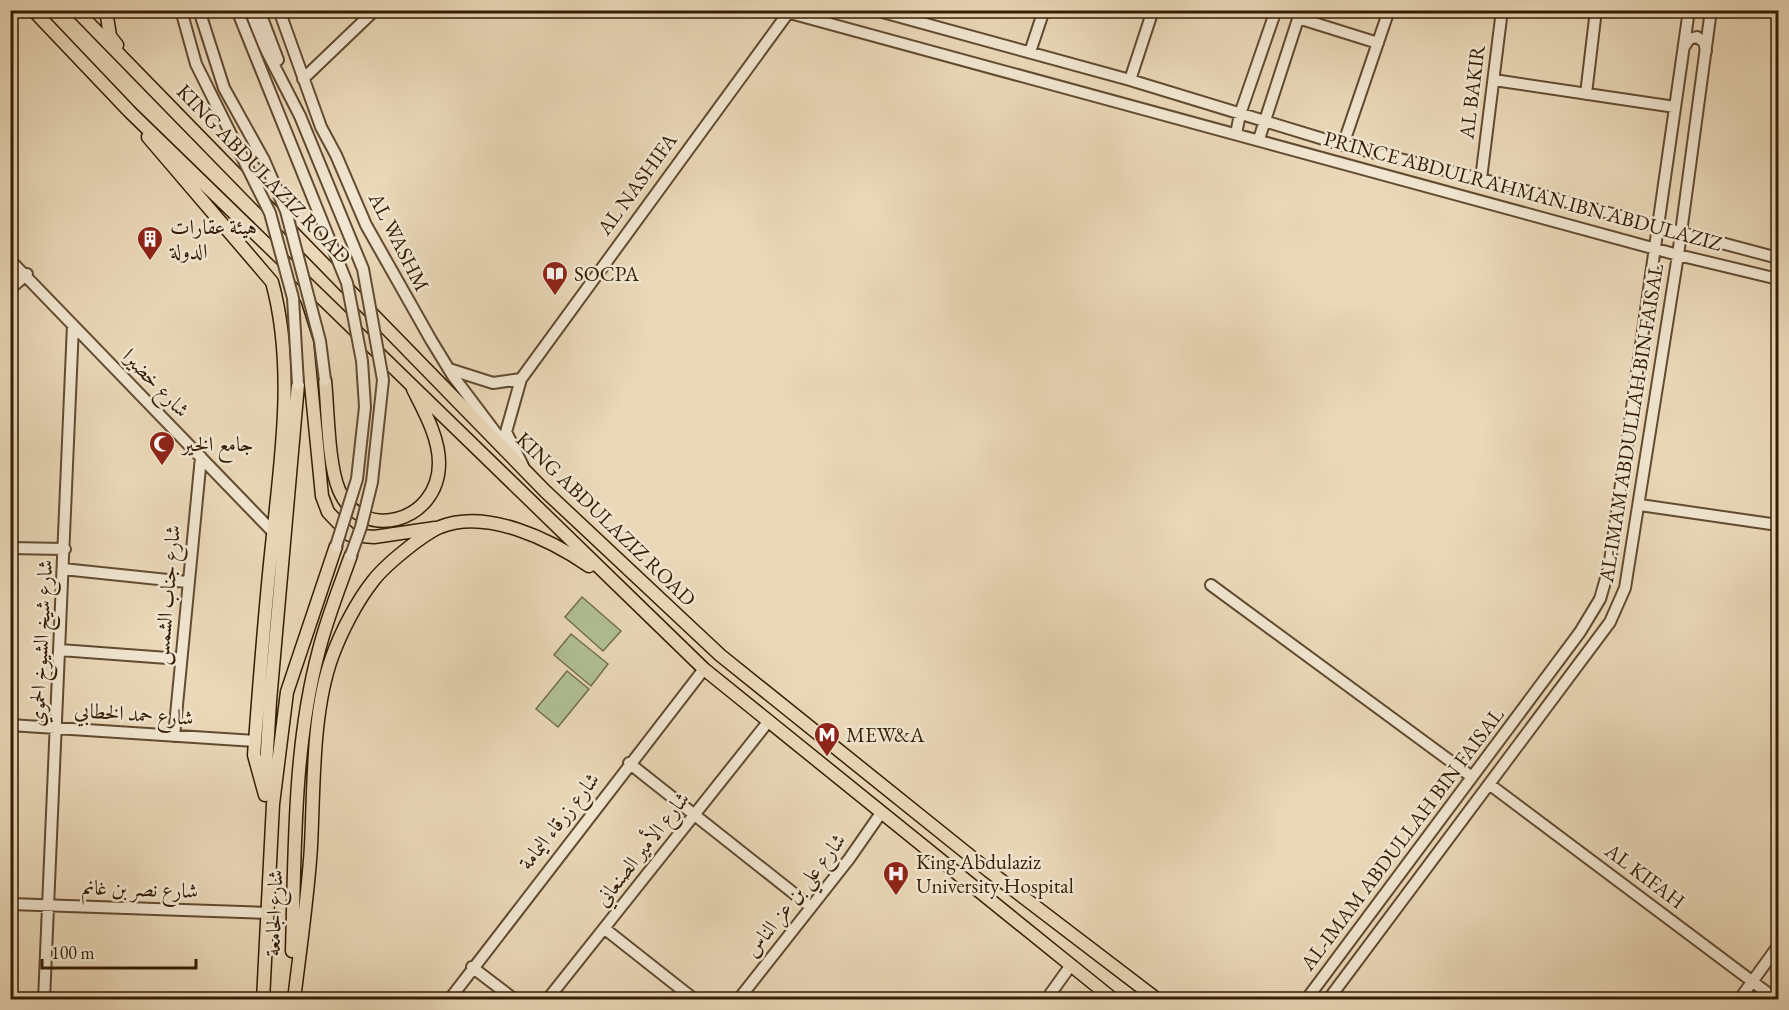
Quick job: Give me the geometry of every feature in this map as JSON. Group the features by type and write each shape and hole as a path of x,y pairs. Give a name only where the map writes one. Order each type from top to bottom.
{"main road":[{"name":"KING ABDULAZIZ ROAD","path":"33,10 130,112 704,669 1114,999"},
{"name":"KING ABDULAZIZ ROAD","path":"76,10 525,469 738,670 998,878 1158,999"},
{"path":"106,10 110,36 144,79"},
{"path":"130,112 160,154 272,282 280,312 283,371 281,461 254,755 265,795 273,844"},
{"path":"293,298 307,344 322,496 328,512 350,535 374,537 440,527 488,523 511,527 572,556 614,584"},
{"path":"325,380 338,490 356,512 373,518 388,519 405,518 418,510 430,498 437,483 439,461 431,427 410,382"},
{"path":"265,795 270,701 298,384"},
{"path":"292,999 311,849 315,765 321,707 332,657 373,580 408,549 440,527"},
{"path":"273,844 273,804 287,692 336,546"},
{"name":"شارع الجامعة","path":"292,999 296,827 301,756 316,661 351,555"},
{"name":"شارع الجامعة","path":"263,999 273,844"}],"street":[{"path":"181,10 196,64 270,213 293,298 298,384"},
{"path":"199,10 224,88 264,160 286,211 318,332 325,380"},
{"path":"237,10 347,283 360,350 365,407 357,479 336,546"},
{"path":"250,10 261,40 300,116"},
{"path":"259,10 363,269 383,380 372,482 361,527 351,555"},
{"path":"266,10 300,116"},
{"name":"AL WASHM","path":"279,10 321,127 336,154 366,225 449,369 525,469"},
{"path":"303,79 375,10"},
{"path":"875,10 1130,80 1240,114"},
{"path":"917,22 921,10"},
{"path":"1030,52 1044,10"},
{"path":"1130,80 1153,10"},
{"path":"784,12 1236,134 1240,114 1276,10"},
{"path":"1343,145 1389,10"},
{"path":"1586,94 1596,10"},
{"name":"AL-IMAM ABDULLAH BIN FAISAL","path":"1306,999 1580,632 1600,599 1620,503 1689,10"},
{"name":"AL-IMAM ABDULLAH BIN FAISAL","path":"1328,999 1610,622 1625,588 1678,255 1711,10"},
{"name":"AL BAKIR","path":"1481,179 1501,11"},
{"name":"AL NASHIFA","path":"521,379 784,12"},
{"path":"1258,139 1300,14 1378,43"},
{"path":"1683,50 1687,40 1695,37 1704,42 1706,51"},
{"path":"1494,80 1675,107"},
{"name":"PRINCE ABDULRAHMAN IBN ABDULAZIZ","path":"1240,114 1343,145 1779,258"},
{"name":"PRINCE ABDULRAHMAN IBN ABDULAZIZ","path":"1236,134 1654,249 1779,279"},
{"name":"شارع خضيرا","path":"10,260 27,274 73,325 273,532"},
{"path":"10,289 27,274"},
{"name":"شارع شيخ الشيوخ الحموي","path":"44,999 73,325"},
{"path":"449,369 493,383 521,379 506,432 525,469"},
{"name":"شارع جناب الشمس","path":"174,736 187,582 201,457"},
{"path":"1640,505 1779,525"},
{"path":"10,548 65,549"},
{"path":"63,568 187,582"},
{"path":"1211,585 1472,777"},
{"path":"60,651 181,659"},
{"name":"شارع زرقاء اليمامة","path":"449,999 629,763 704,669"},
{"name":"شارع الأمير الصنعاني","path":"547,999 768,722"},
{"name":"شارع حمد الخطابي","path":"10,726 255,741"},
{"path":"629,763 812,907"},
{"name":"AL KIFAH","path":"1489,784 1777,999"},
{"name":"شارع علي بن عز الناس","path":"738,999 812,907 881,813"},
{"name":"شارع نصر بن غانم","path":"10,904 269,914"},
{"path":"605,929 695,999"},
{"path":"1739,999 1779,946"},
{"path":"1046,999 1071,965"},
{"path":"472,967 515,999"}],"green space":[{"path":"582,597 621,631 603,651 565,617"},
{"path":"571,634 608,664 591,686 554,655"},
{"path":"567,671 589,689 558,727 536,709"}],"place":[{"name":"هيئة عقارات الدولة","path":"150,262"},
{"name":"SOCPA","path":"555,297"},
{"name":"جامع الخير","path":"162,467"},
{"name":"MEW&A","path":"827,758"},
{"name":"King Abdulaziz University Hospital","path":"896,897"}]}
